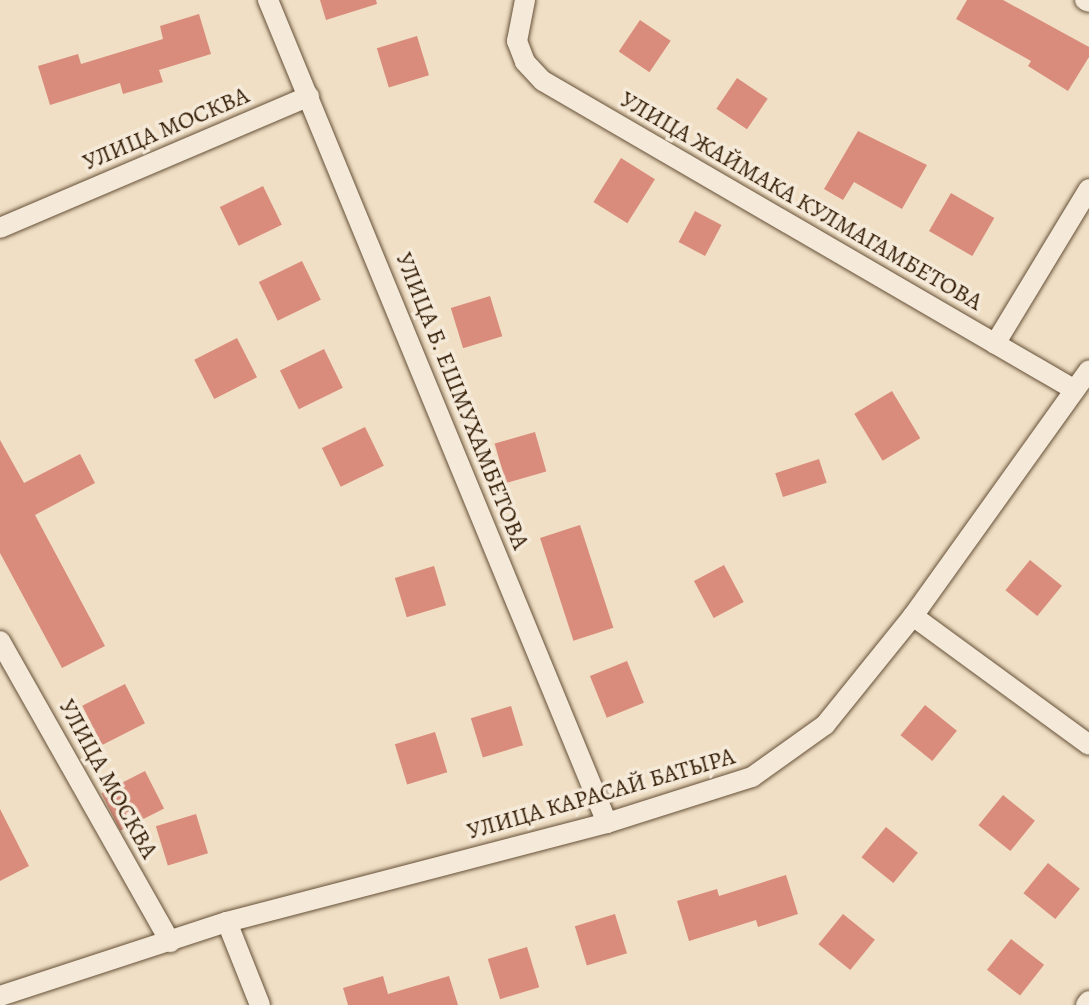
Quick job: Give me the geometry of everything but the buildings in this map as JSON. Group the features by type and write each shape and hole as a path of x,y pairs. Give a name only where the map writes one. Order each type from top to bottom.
{"street":[{"name":"УЛИЦА Б. ЕШМУХАМБЕТОВА","path":"268,0 607,823"},
{"name":"УЛИЦА ЖАЙМАКА КУЛМАГАМБЕТОВА","path":"525,0 517,41 525,62 543,81 1075,390"},
{"name":"УЛИЦА МОСКВА","path":"0,228 309,96"},
{"path":"995,344 1089,189"},
{"name":"УЛИЦА КАРАСАЙ БАТЫРА","path":"0,996 227,922 607,823 752,777 825,725 913,616 1089,370"},
{"path":"913,616 1089,745"},
{"name":"УЛИЦА МОСКВА","path":"0,641 170,942"},
{"path":"227,922 260,1005"}]}
